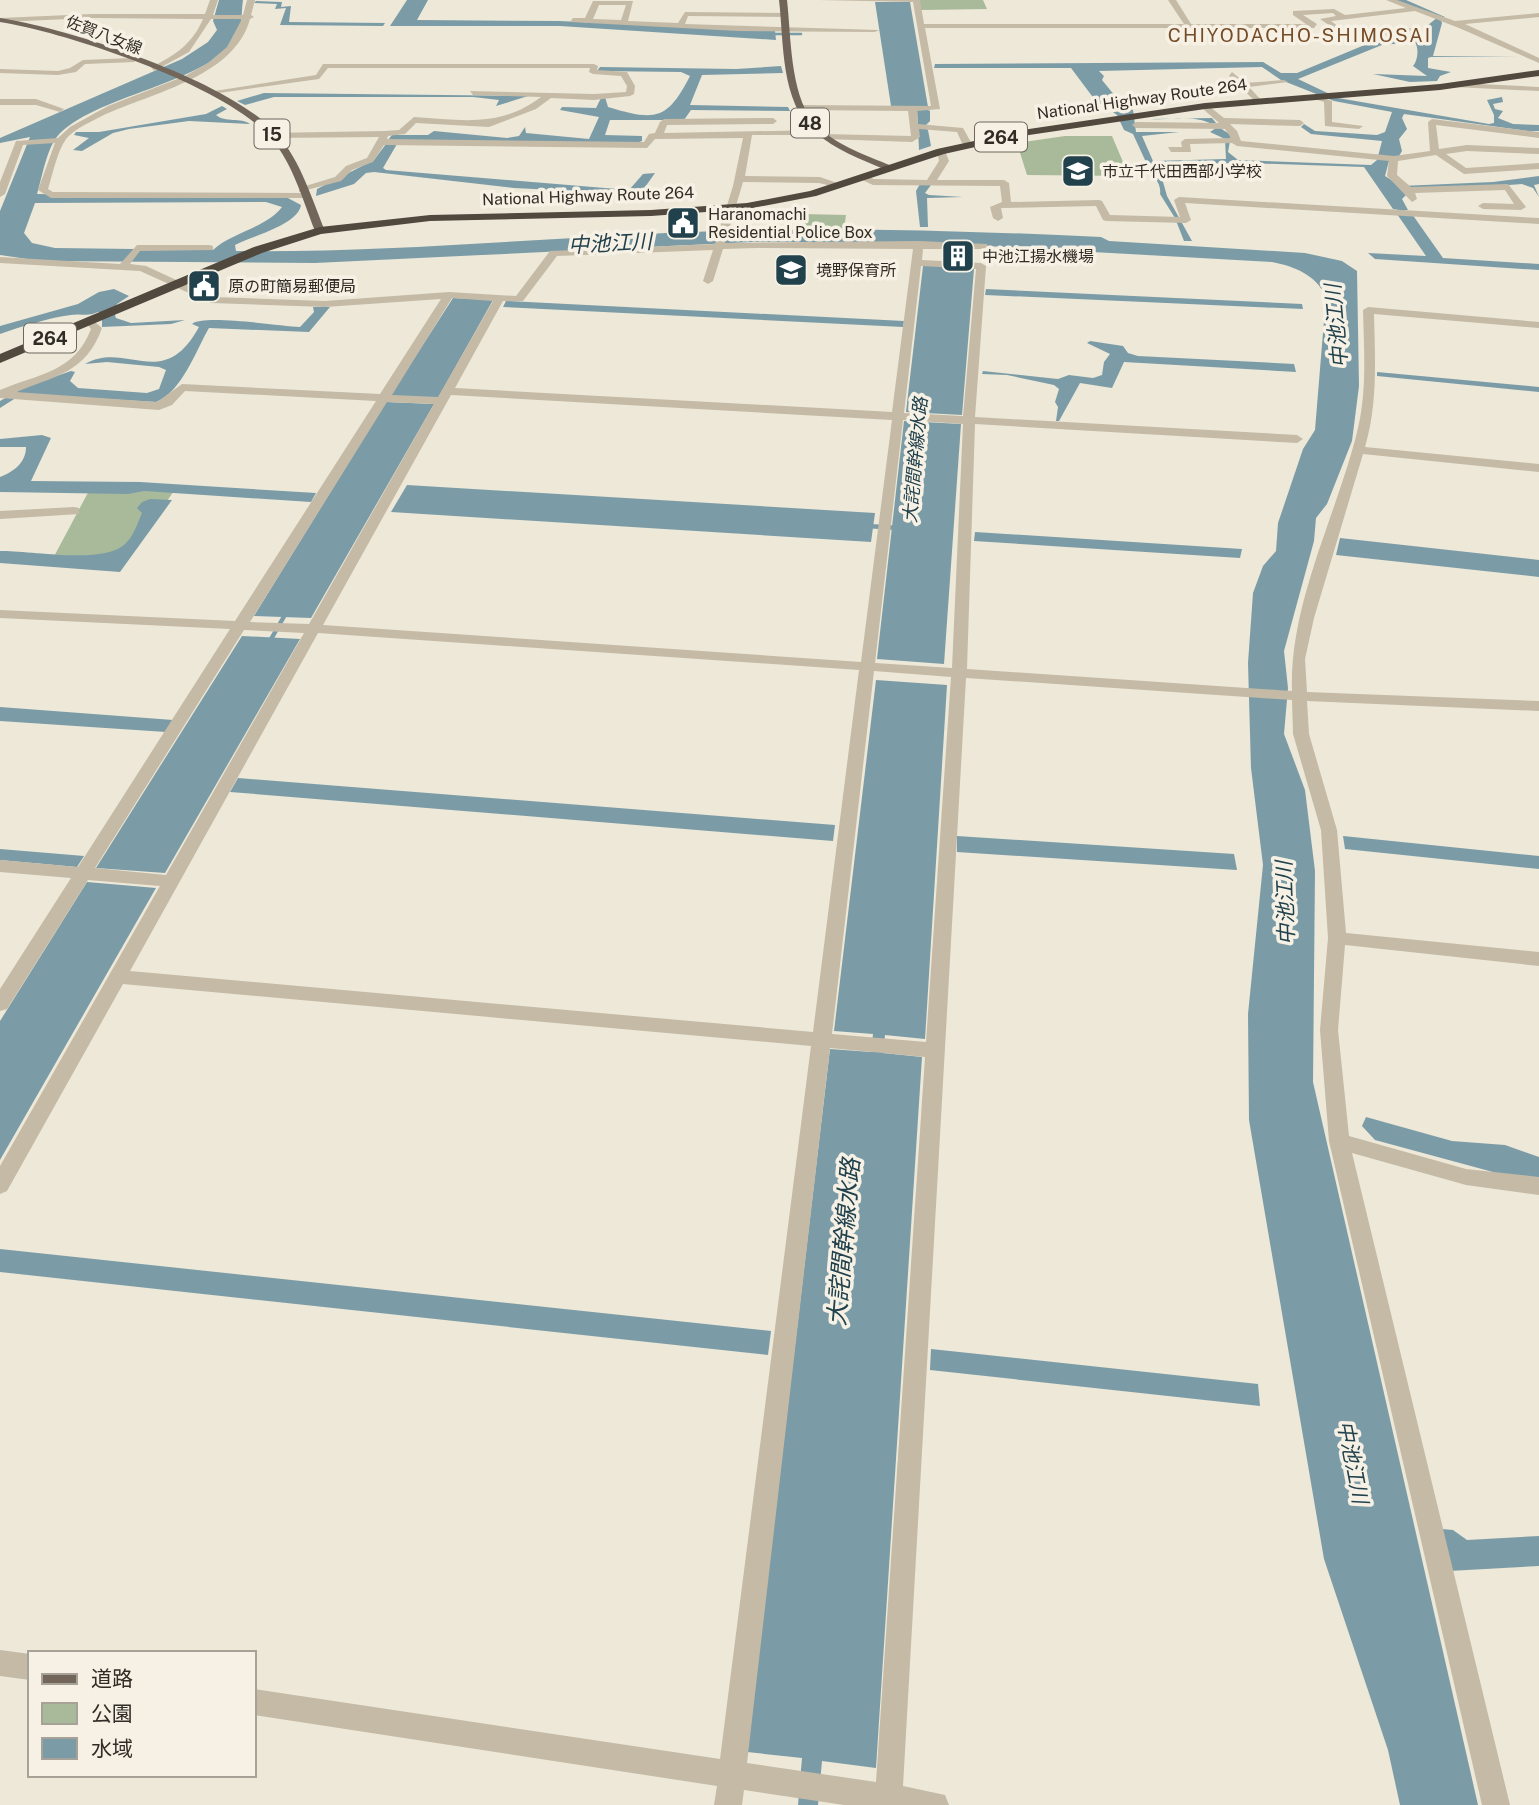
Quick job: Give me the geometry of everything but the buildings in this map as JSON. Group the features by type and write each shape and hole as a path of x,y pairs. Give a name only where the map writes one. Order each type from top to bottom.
{"highway":[{"name":"National Highway Route 264","path":"177,284 258,250 320,231 430,218 651,213 730,208 783,200 837,186 970,144 1116,118 1137,120 1205,106 1458,85 1539,73"},
{"name":"264","path":"0,359 177,284"}],"main road":[{"name":"48","path":"783,0 800,107 808,121 823,134 889,168"},
{"name":"佐賀八女線","path":"0,20 46,28 155,69"},
{"name":"15","path":"155,69 212,92 250,115 273,135 320,231"}],"street":[{"path":"155,69 186,51 200,36 214,0"},
{"path":"0,194 19,143 61,140 91,118 182,79 228,52 240,40 249,17 251,0"},
{"path":"800,107 936,109 916,0 823,0"},
{"path":"1172,0 1189,26"},
{"path":"1390,0 1453,23 1539,61"},
{"path":"588,21 596,3 630,4 624,23"},
{"path":"1335,27 1324,19 1412,10"},
{"path":"922,26 1314,26 1296,13 1334,11 1345,18"},
{"path":"681,26 685,14 785,15"},
{"path":"1453,23 1539,15"},
{"path":"0,20 93,16 249,17"},
{"path":"1362,16 1395,32"},
{"path":"573,20 787,34 876,34"},
{"path":"1363,36 1412,30"},
{"path":"3,71 58,73 73,70 83,62 132,60"},
{"path":"212,92 319,77 326,66 594,66 593,72 583,82"},
{"path":"541,77 561,66"},
{"path":"473,93 630,94 631,86 624,74 593,72"},
{"path":"1232,74 1258,101"},
{"path":"511,93 531,82"},
{"path":"1245,85 1284,82"},
{"path":"1458,85 1539,89"},
{"path":"61,140 43,190 51,195 303,193 338,179 349,168 370,160 387,140 402,132 414,120 489,124 573,88"},
{"path":"1320,96 1328,101 1333,109 1328,124 1359,126"},
{"path":"0,102 37,102 60,109"},
{"path":"1205,106 1219,124 1233,131 1235,141"},
{"path":"273,135 647,145 652,136 659,135 748,136 753,132 912,139 916,137 920,126 912,109"},
{"path":"1283,112 1285,122"},
{"path":"1137,120 1219,124 1300,123"},
{"path":"659,135 664,122 808,121"},
{"path":"1539,135 1432,122 1433,149 1464,170 1539,166"},
{"path":"920,126 960,130 965,141 970,144"},
{"path":"708,281 721,246 748,136"},
{"path":"1171,149 1188,150 1185,142 1235,141 1251,146 1315,149 1392,159 1482,147 1539,151"},
{"path":"931,182 937,168 944,161 941,151"},
{"path":"1392,159 1392,176 1407,187 1413,203 1424,212"},
{"path":"863,178 873,182 1004,183 1007,204"},
{"path":"739,179 820,180 837,186"},
{"path":"1407,187 1508,187 1521,207 1413,203"},
{"path":"998,218 995,207 1007,204 1100,203 1106,218 1186,220 1179,200 1424,212 1539,221"},
{"path":"728,1805 919,244"},
{"path":"3,262 124,265 142,268 211,300 329,304 449,295 498,302 519,299 554,253 721,246 983,246"},
{"path":"124,265 137,247 209,248"},
{"path":"888,1802 958,673 969,421 981,266 917,263"},
{"path":"0,1004 381,398 449,295"},
{"path":"0,1185 316,629 498,302"},
{"path":"1496,1805 1339,1141 1329,1030 1337,938 1329,830 1301,734 1298,659 1307,618 1359,450 1370,378 1368,310 1539,324"},
{"path":"7,396 84,357 94,342 97,328 95,319"},
{"path":"7,396 159,405 168,402 182,387 381,398 447,396 1297,439"},
{"path":"1359,450 1539,468"},
{"path":"0,515 74,511"},
{"path":"0,614 316,629 1299,696 1539,706"},
{"path":"0,866 172,881"},
{"path":"1337,938 1539,959"},
{"path":"117,977 933,1050"},
{"path":"1339,1141 1466,1177 1539,1186"},
{"path":"0,1663 28,1667"},
{"path":"256,1702 826,1789 888,1802 934,1805"}],"green space":[{"path":"919,0 983,0 987,9 921,10"},
{"path":"1065,136 1112,136 1129,176 1027,175 1017,143"},
{"path":"802,214 846,215 844,229 797,228"},
{"path":"91,487 176,488 120,569 50,564"}],"water":[{"name":"中池江川","path":"219,0 243,0 239,32 223,52 203,66 177,78 95,111 72,123 56,138 37,194 286,197 301,205 298,212 283,224 235,245 236,251 417,247 719,231 910,230 1101,237 1109,241 1305,253 1342,261 1357,271 1359,386 1352,441 1327,504 1316,518 1314,541 1284,651 1288,688 1284,734 1305,790 1315,871 1313,1082 1478,1805 1400,1805 1388,1750 1324,1559 1249,1120 1248,1014 1263,865 1251,768 1248,663 1253,593 1263,566 1276,551 1278,523 1303,449 1315,430 1326,296 1321,288 1304,273 1272,262 914,242 752,242 315,263 41,261 0,255 0,211 30,137 0,143 0,138 182,59 208,42 217,30 213,21","holes":["266,202 282,207 267,220 213,250 55,248 32,243 24,233 35,203"]},
{"path":"407,0 428,0 417,20 559,21 775,31 776,40 560,26 390,26"},
{"path":"1395,0 1406,0 1445,17 1440,18 1442,23 1433,56 1518,56 1431,57 1428,58 1428,68 1451,72 1440,76 1437,81 1410,82 1373,74 1427,76 1413,66 1417,54 1415,42 1382,45 1298,79 1338,98 1489,124 1494,123 1494,115 1487,100 1502,97 1503,102 1493,104 1495,109 1503,111 1498,118 1513,124 1539,125 1539,131 1527,131 1404,114 1402,118 1407,129 1399,139 1402,151 1399,156 1390,157 1385,176 1401,186 1493,182 1539,176 1539,184 1534,185 1539,197 1533,188 1522,184 1470,188 1403,187 1406,195 1402,199 1408,210 1404,210 1406,214 1412,214 1443,258 1539,264 1539,270 1375,259 1368,253 1426,256 1397,214 1399,210 1393,209 1364,167 1245,163 1158,164 1167,196 1192,241 1184,241 1175,218 1160,194 1151,164 1145,160 1133,134 1124,130 1117,115 1095,100 1071,68 934,68 935,64 1263,62 1281,73 1297,73 1367,44 1425,37 1429,32 1428,25 1438,17","holes":["1262,67 1281,80 1334,101 1392,112 1385,132 1377,135 1315,131 1304,124 1301,127 1311,134 1382,141 1377,160 1371,165 1238,160 1228,152 1231,135 1220,128 1212,118 1151,119 1194,119 1210,123 1216,128 1210,132 1225,139 1226,159 1153,161 1142,136 1179,132 1136,132 1133,110 1120,102 1102,80 1104,76 1099,71"]},
{"path":"282,2 281,7 291,6 289,22 385,23 383,26 280,25 286,8 275,9 277,4 254,3"},
{"path":"875,2 910,2 928,107 922,107 930,111 930,121 924,127 928,130 931,146 919,150 917,107 891,106"},
{"path":"781,66 783,73 702,75 690,105 788,107 790,111 691,110 684,120 610,120 605,135 642,136 642,141 636,143 388,140 392,135 428,135 434,131 507,138 519,136 525,127 526,133 589,139 599,117 560,110 562,107 596,108 601,98 605,97 608,107 637,114 658,114 674,102 690,76 681,72 597,71 600,67 736,69"},
{"path":"264,93 528,96 496,106 499,100 473,97 274,97 245,105 237,101"},
{"path":"222,106 227,109 216,115 250,124 189,121 129,129 113,133 82,151 73,150 89,138 74,135 76,132 99,132 206,114"},
{"path":"386,144 397,144 383,168 386,170 629,190 643,174 655,173 643,190 635,194 514,188 374,172 366,173 354,184 316,196 317,189 374,160"},
{"path":"920,184 931,185 925,193 929,195 963,197 927,198 928,227 920,227 916,191"},
{"path":"946,265 974,269 962,415 906,412 923,266"},
{"path":"114,289 129,296 117,304 114,312 116,318 131,323 185,320 171,324 102,327 102,313 98,312 53,318 0,334 0,326 78,304 99,292"},
{"path":"986,289 1302,304 1303,309 985,295"},
{"path":"453,298 493,300 438,398 390,396"},
{"path":"506,301 904,321 903,327 503,307"},
{"path":"313,307 330,307 309,332 209,328 181,380 165,397 156,402 22,394 0,408 0,401 25,387 71,371 75,372 70,381 78,388 147,393 159,389 166,370 107,362 85,364 100,358 158,361 172,357 185,347 199,327 192,324 199,321 225,320 300,327 314,312"},
{"path":"1090,341 1123,346 1128,353 1138,356 1294,364 1296,372 1124,362 1112,388 1080,383 1059,421 1056,421 1058,407 1055,402 1059,389 1054,385 1007,375 982,374 983,371 1058,379 1069,375 1093,378 1102,375 1104,362 1110,354 1087,343"},
{"path":"1377,372 1539,387 1539,392 1377,376"},
{"path":"386,402 434,404 311,618 254,616"},
{"name":"大詫間幹線水路","path":"904,421 961,424 944,664 877,659"},
{"path":"42,435 51,438 31,481 140,482 316,493 311,502 144,491 128,494 0,492 0,477 18,466 24,458 26,447 0,447 0,439"},
{"path":"407,485 875,513 871,542 391,512"},
{"path":"150,499 172,500 120,572 0,563 0,551 86,555 117,549 127,542 134,532 142,513 137,508"},
{"path":"975,532 1242,549 1240,558 974,541"},
{"path":"1340,538 1539,560 1539,577 1336,555"},
{"path":"242,636 300,639 165,873 96,868"},
{"name":"大詫間幹線水路","path":"876,680 947,685 925,1039 885,1035 883,1053 922,1057 876,1768 822,1761 818,1805 798,1805 802,1758 747,1752 830,1049 871,1052 873,1034 834,1031"},
{"path":"0,707 173,720 166,732 0,721"},
{"path":"238,778 835,825 833,841 230,792"},
{"path":"957,836 1234,854 1237,870 957,852"},
{"path":"1343,836 1539,856 1539,869 1345,849"},
{"path":"0,849 84,856 77,867 0,860"},
{"path":"87,882 156,888 0,1160 0,1021"},
{"path":"1366,1117 1452,1141 1505,1145 1539,1157 1539,1178 1504,1175 1375,1140 1362,1126"},
{"path":"0,1249 771,1331 768,1355 0,1272"},
{"path":"931,1349 1258,1384 1260,1406 930,1370"},
{"path":"1442,1529 1453,1530 1467,1540 1539,1536 1539,1566 1449,1571"}],"waterway":[{"path":"769,34 801,34"},
{"name":"大詫間幹線水路","path":"867,526 899,528"},
{"path":"270,641 286,613"}],"place":[{"name":"市立千代田西部小学校","path":"1078,171"},
{"name":"Haranomachi Residential Police Box","path":"683,223"},
{"name":"中池江揚水機場","path":"958,256"},
{"name":"境野保育所","path":"791,270"},
{"name":"原の町簡易郵便局","path":"204,286"}],"district":[{"name":"CHIYODACHO-SHIMOSAI","path":"1300,35"}]}
